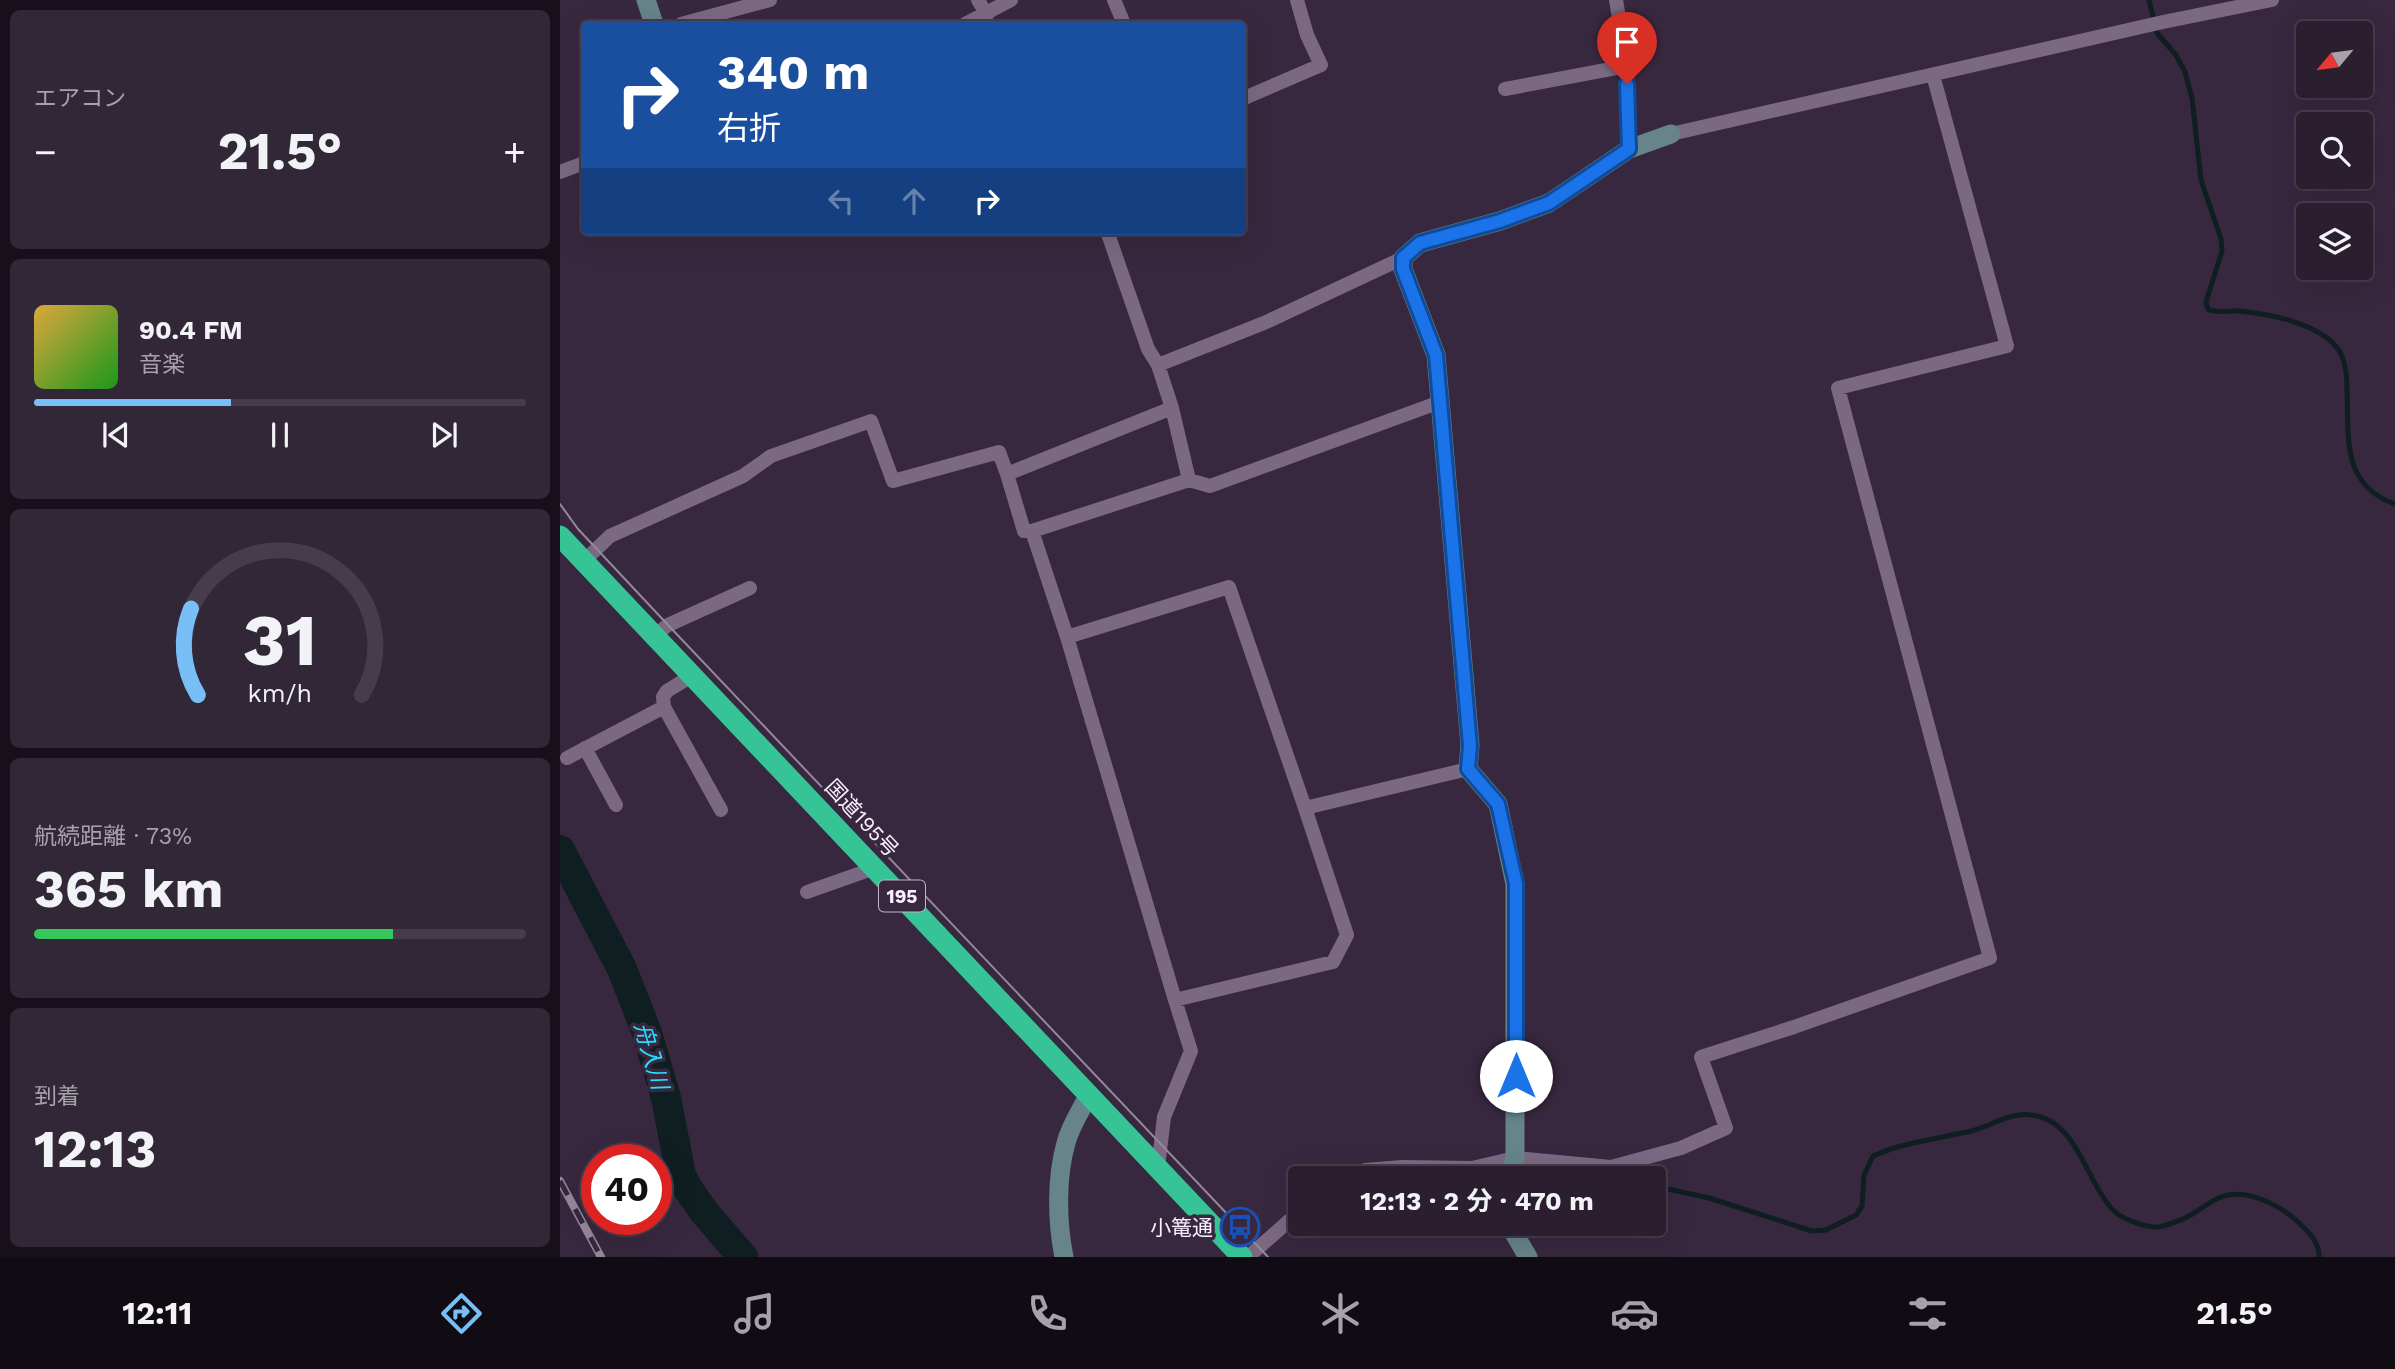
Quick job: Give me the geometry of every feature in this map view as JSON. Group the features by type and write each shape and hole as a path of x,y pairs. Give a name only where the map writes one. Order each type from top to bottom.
{"highway":[{"name":"国道195号","path":"560,536 1242,1257"}],"street":[{"path":"646,0 653,21"},
{"path":"692,21 770,0"},
{"path":"978,0 987,15"},
{"path":"972,21 1011,0"},
{"path":"1114,0 1123,21"},
{"path":"1246,97 1321,65 1307,35 1297,0"},
{"path":"1616,0 1627,65 1629,149"},
{"path":"1158,365 1264,323 1403,258 1420,243 1500,221 1549,203 1629,149 1671,134 2163,22 2272,0"},
{"path":"1504,89 1627,65"},
{"path":"1481,1166 1516,1158 1611,1167 1681,1148 1726,1128 1701,1057 1990,958 1838,388 2007,346 1933,75"},
{"path":"560,172 581,164"},
{"path":"1108,235 1148,349 1158,365 1172,408 1189,480"},
{"path":"1403,258 1403,269 1436,355 1470,746 1468,769 1498,804 1516,884 1516,1158 1513,1166"},
{"path":"584,561 610,536 743,476 771,456 871,421 892,481 999,452 1024,531 1032,531 1189,480 1210,486 1440,402"},
{"path":"1007,474 1172,408"},
{"path":"1032,531 1067,637 1191,1051 1164,1117 1158,1168"},
{"path":"1067,637 1229,587 1347,935 1333,961 1175,1000"},
{"path":"655,635 668,625 750,589"},
{"path":"693,675 667,691 663,697 664,707 720,810"},
{"path":"567,758 664,707"},
{"path":"586,748 616,805"},
{"path":"1305,807 1468,769"},
{"path":"807,892 875,868"},
{"path":"1064,1257 1059,1187 1066,1142 1089,1094"},
{"path":"1248,1257 1288,1222"},
{"path":"1515,1236 1528,1257"}],"waterway":[{"path":"2149,0 2157,33 2176,55 2185,72 2192,98 2201,180 2221,239 2222,251 2206,302 2208,309 2278,317 2306,326 2330,340 2341,353 2346,368 2349,442 2357,472 2365,485 2378,496 2395,504"},
{"name":"舟入川","path":"560,850 622,969 647,1033 666,1098 681,1175 705,1213 743,1257"},
{"path":"1666,1189 1709,1198 1812,1231 1826,1230 1856,1215 1862,1206 1864,1175 1873,1156 1909,1144 1979,1129 2008,1117 2032,1115 2047,1119 2070,1139 2102,1196 2115,1212 2125,1218 2143,1225 2159,1227 2181,1220 2221,1197 2241,1194 2252,1196 2273,1204 2298,1222 2315,1242 2319,1257"}],"tram line":[{"path":"560,504 578,529 668,625 1268,1257"}],"railway":[{"path":"560,1181 601,1257"}],"place":[{"name":"小篭通","path":"1240,1227"}],"route":[{"path":"1516,1076 1516,884 1498,804 1468,769 1470,746 1436,355 1403,269 1403,258 1420,243 1500,221 1549,203 1629,149 1627,84"}]}
